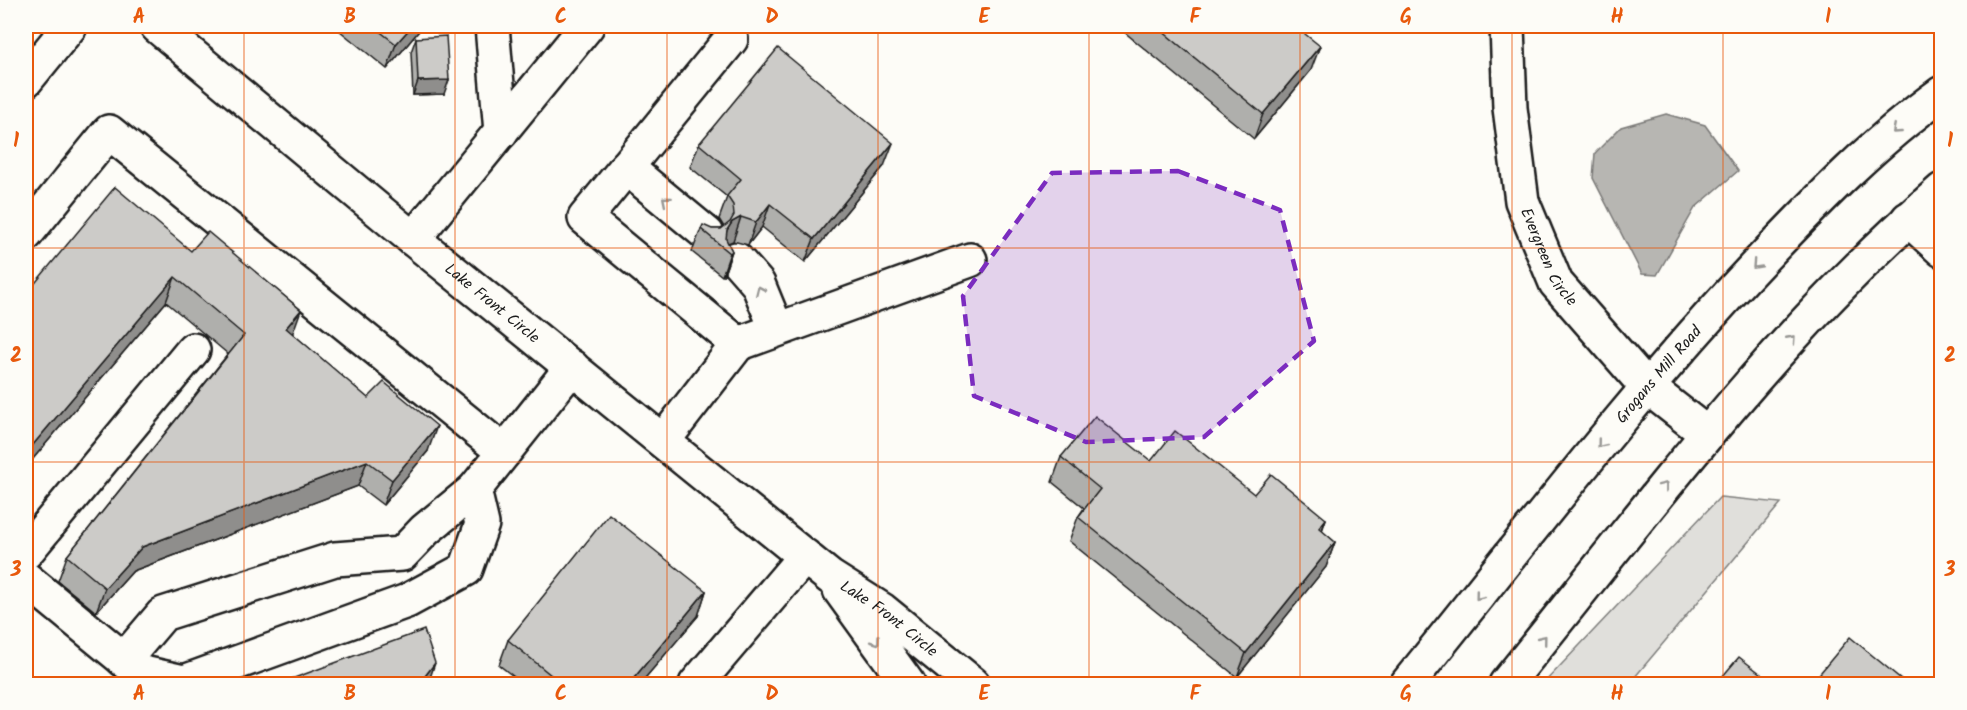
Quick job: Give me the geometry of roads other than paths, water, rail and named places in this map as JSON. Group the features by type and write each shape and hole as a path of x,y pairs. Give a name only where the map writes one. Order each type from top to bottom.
{"street":[{"path":"26,80 70,26"},
{"name":"Lake Front Circle","path":"157,26 413,239 830,577 882,610 973,684"},
{"path":"492,26 501,132"},
{"path":"413,239 587,26"},
{"name":"Evergreen Circle","path":"1507,26 1510,108 1522,201 1556,283 1646,386 1707,434"},
{"path":"731,39 585,218 738,344"},
{"name":"Grogans Mill Road","path":"1407,684 1646,386 1736,286 1831,186 1941,93"},
{"path":"26,234 109,132 504,452"},
{"path":"626,167 707,234"},
{"path":"1506,684 1707,434 1796,334 1908,219 1941,190"},
{"path":"1908,219 1941,250"},
{"path":"736,259 758,284 776,328"},
{"path":"663,441 738,344 776,328 970,260"},
{"path":"26,552 193,351"},
{"path":"131,672 163,614 335,559 402,554 425,530 474,490 572,368"},
{"path":"28,588 131,672 184,682 407,601 466,569 482,524 474,490"},
{"path":"696,684 805,556"},
{"name":"Lake Front Circle","path":"830,577 908,684"}]}
